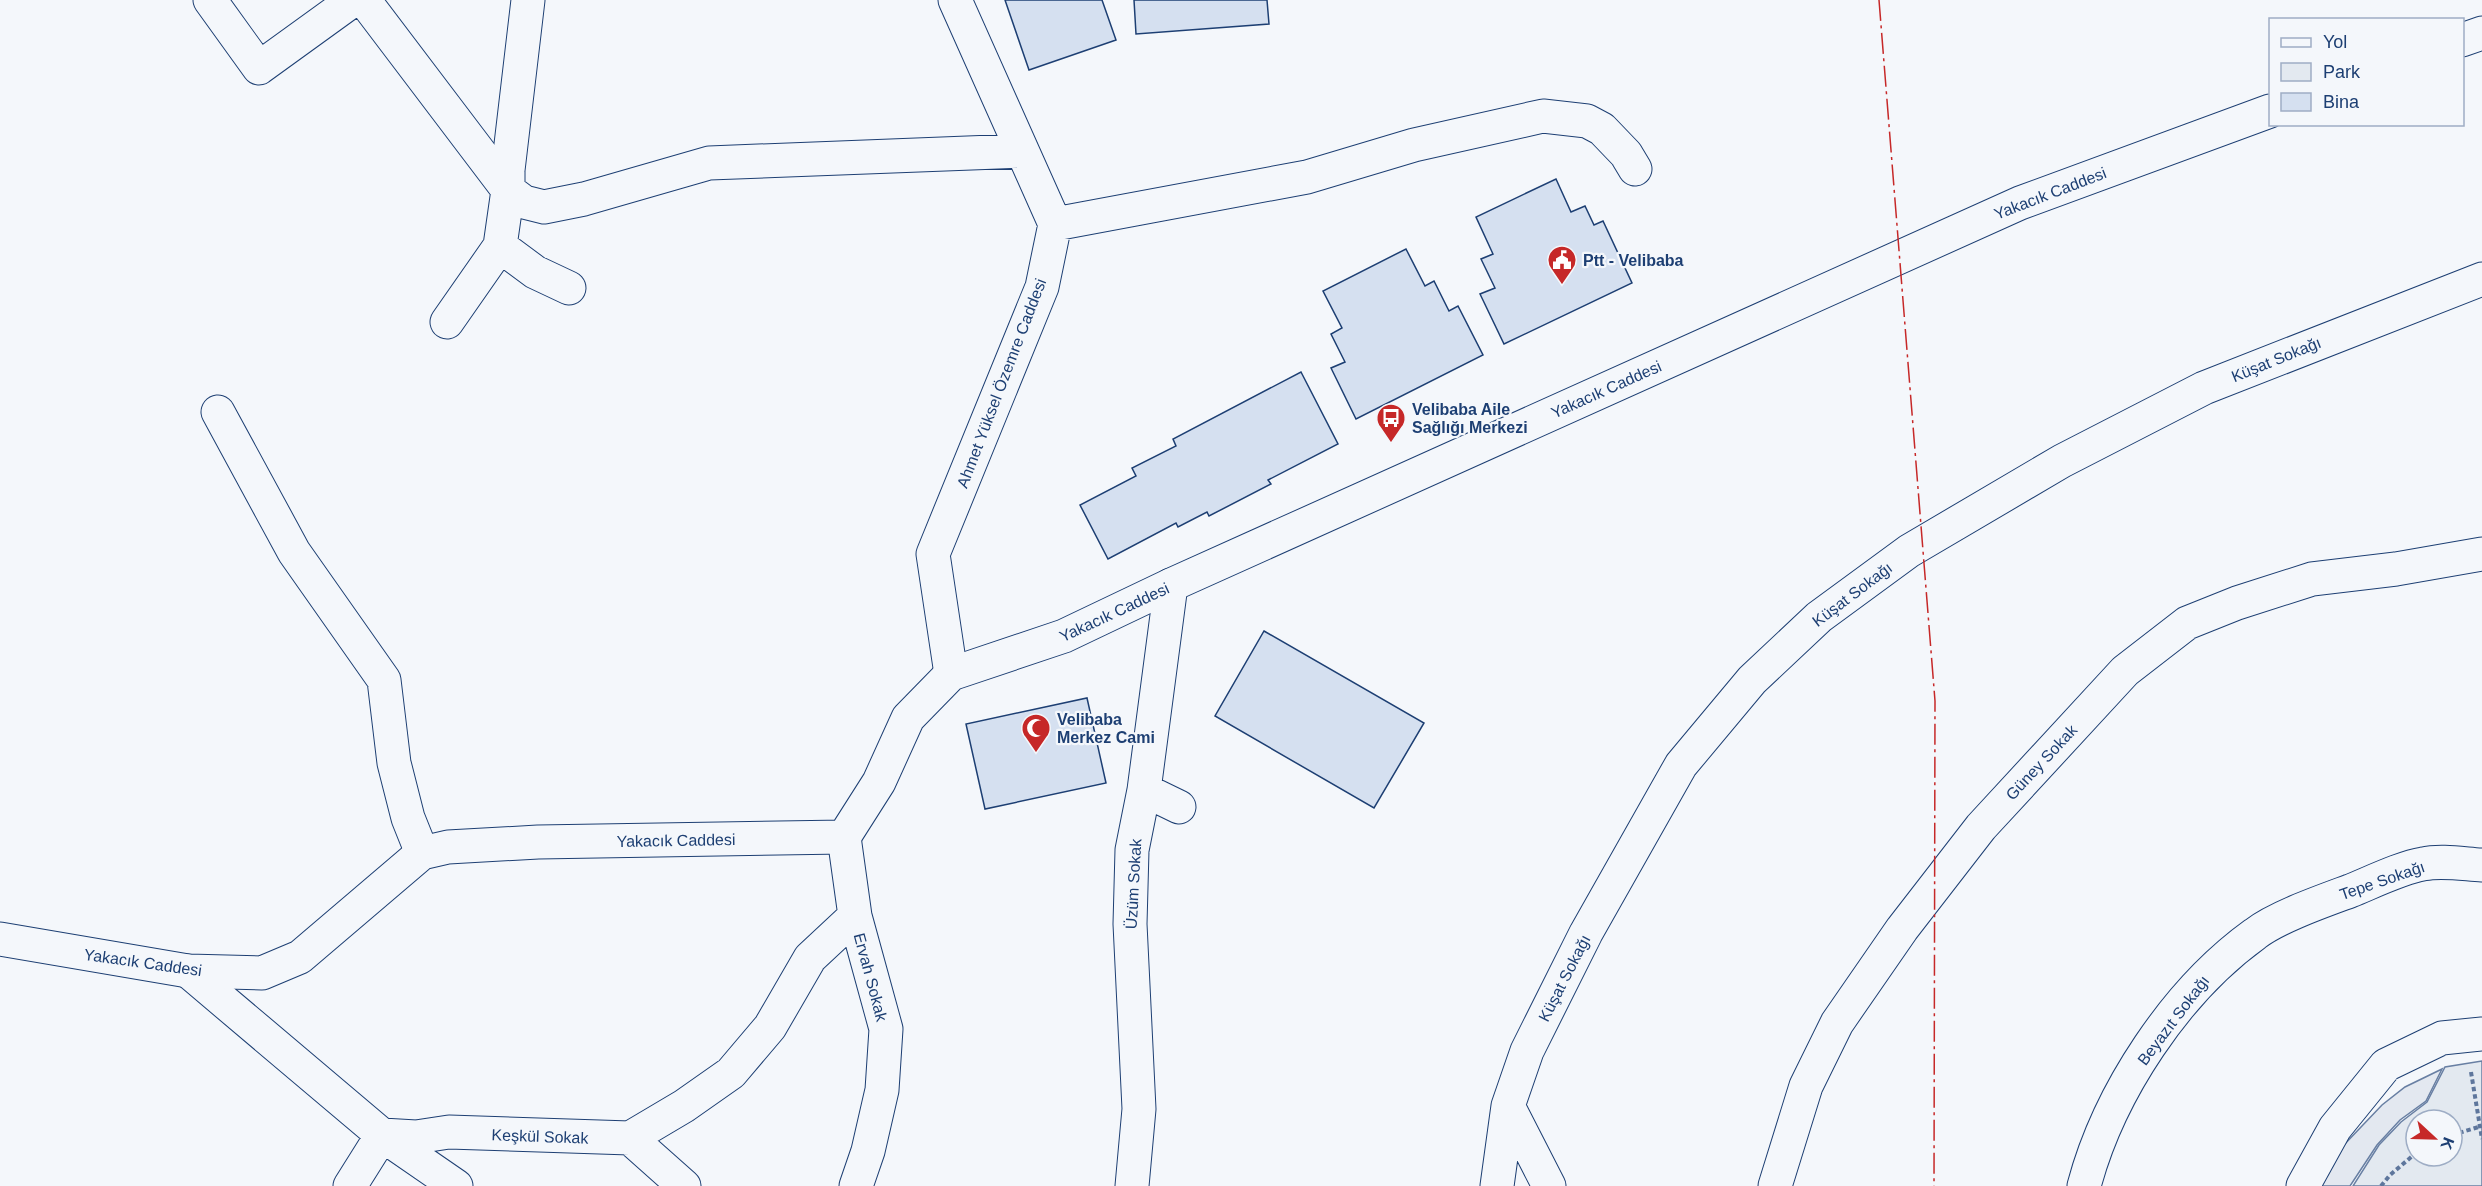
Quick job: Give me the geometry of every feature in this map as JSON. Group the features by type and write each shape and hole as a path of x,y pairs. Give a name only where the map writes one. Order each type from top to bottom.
{"street":[{"path":"210,0 259,68 353,0"},
{"path":"364,0 508,190 524,202 544,207 584,199 709,163 1021,150"},
{"path":"447,322 500,246 528,0"},
{"path":"955,0 1055,224 1307,177 1414,145 1543,116 1587,121 1602,129 1626,154 1635,169"},
{"path":"2464,40 2482,33"},
{"name":"Yakacık Caddesi","path":"0,939 188,971 262,973 300,957 422,853 448,847 538,842 844,837 879,782 908,718 951,675 1064,636 1171,585 2019,203 2269,112"},
{"name":"Ahmet Yüksel Özemre Caddesi","path":"951,675 933,554 1042,287 1055,224"},
{"path":"500,246 535,272 569,288"},
{"name":"Küşat Sokağı","path":"1497,1186 1508,1106 1527,1051 1586,933 1682,765 1752,680 1819,617 1909,551 2062,461 2204,388 2482,279"},
{"path":"218,412 294,552 384,680 394,763 408,818 422,853"},
{"name":"Güney Sokak","path":"1775,1186 1806,1086 1837,1023 1902,929 1981,827 2125,670 2187,623 2237,603 2312,579 2396,569 2482,554"},
{"name":"Üzüm Sokak","path":"1132,1186 1139,1109 1130,924 1132,850 1144,790 1171,585"},
{"path":"1144,790 1179,807"},
{"name":"Ervah Sokak","path":"844,837 855,916 885,1029 882,1090 868,1151 855,1186"},
{"name":"Tepe Sokağı","path":"2319,903 2423,864 2482,865"},
{"name":"Beyazıt Sokağı","path":"2084,1186 2090,1164 2121,1092 2161,1030 2207,973 2256,932 2319,903"},
{"path":"684,1186 630,1138 684,1106 731,1073 770,1027 810,958 855,916"},
{"path":"188,971 382,1135 456,1186"},
{"path":"2303,1186 2335,1128 2386,1065 2442,1038 2474,1035"},
{"path":"1508,1106 1549,1186"},
{"name":"Keşkül Sokak","path":"382,1135 416,1137 449,1132 630,1138"},
{"path":"350,1186 382,1135"}],"path":[{"path":"2474,1035 2482,1139"},
{"path":"2464,1132 2481,1127"},
{"path":"2381,1186 2404,1163"}],"green space":[{"path":"2482,1061 2482,1186 2353,1186 2379,1145 2404,1120 2404,1168 2464,1168 2464,1108 2419,1108 2427,1102 2445,1067"}],"shaded area":[{"path":"2442,1069 2426,1101 2416,1108 2404,1108 2404,1117 2377,1145 2350,1186 2321,1186 2341,1148 2382,1105 2405,1087"}],"building":[{"path":"1005,0 1102,0 1116,40 1029,70"},
{"path":"1134,0 1267,0 1269,24 1136,34"},
{"path":"1556,179 1571,212 1585,206 1594,225 1603,221 1632,283 1504,344 1480,294 1495,288 1481,259 1493,254 1476,217"},
{"path":"1406,249 1425,286 1434,281 1449,311 1458,306 1483,355 1356,419 1331,368 1345,362 1331,334 1342,328 1323,291"},
{"path":"1301,372 1338,444 1268,480 1271,484 1209,516 1207,512 1178,527 1176,523 1108,559 1080,505 1136,476 1132,468 1176,446 1173,439"},
{"path":"1264,631 1424,723 1374,808 1215,716"},
{"name":"Velibaba Merkez Cami","path":"1087,698 1106,783 985,809 966,724"}],"power":[{"path":"1879,0 1935,701 1934,1186"}],"place":[{"name":"Ptt - Velibaba","path":"1562,286"},
{"name":"Velibaba Aile Sağlığı Merkezi","path":"1391,444"},
{"name":"Velibaba Merkez Cami","path":"1036,754"}]}
